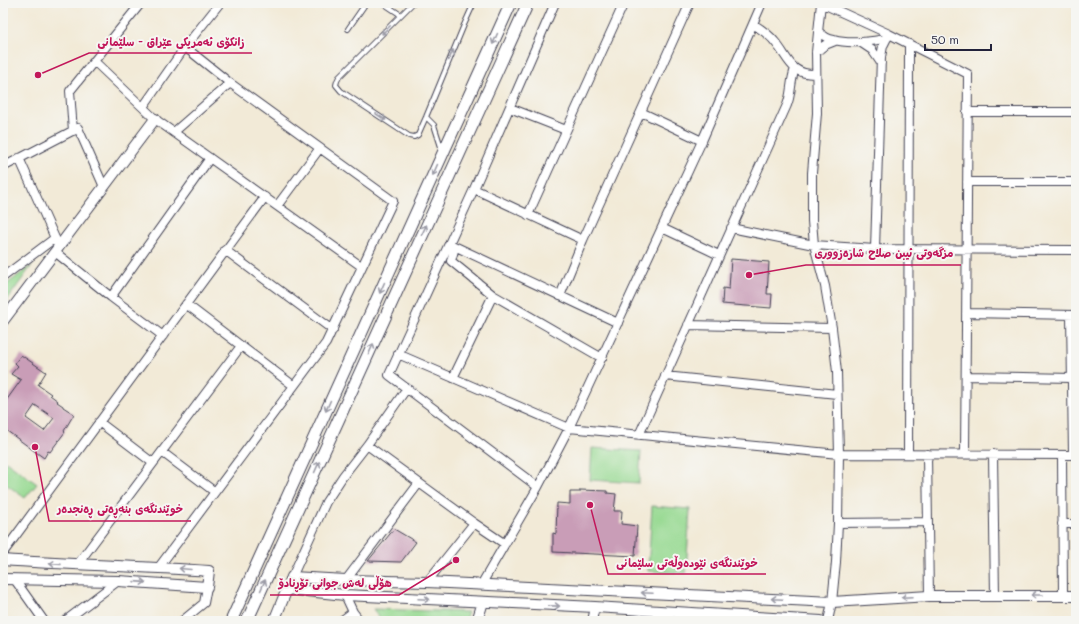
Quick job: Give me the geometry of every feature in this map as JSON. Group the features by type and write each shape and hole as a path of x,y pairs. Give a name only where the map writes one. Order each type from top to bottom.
{"main road":[{"path":"231,621 511,3"},
{"path":"247,621 528,3"}],"street":[{"path":"73,131 70,91 141,3"},
{"path":"143,107 185,47 220,3"},
{"path":"538,487 389,375 451,245 555,3"},
{"path":"528,215 624,3"},
{"path":"560,296 583,240 690,3"},
{"path":"481,585 538,487 569,428 702,141 762,3"},
{"path":"828,621 832,602 838,523 839,454 837,372 825,286 814,245 812,197 812,173 817,113 816,52 821,3 888,36 909,44 968,74 965,454"},
{"path":"753,24 774,41 787,61 795,69 805,74 816,74"},
{"path":"818,31 826,37 835,40 873,41 888,36"},
{"path":"875,249 881,63 882,51 888,36"},
{"path":"816,52 835,40"},
{"path":"859,41 872,50 881,63"},
{"path":"908,454 909,44"},
{"path":"159,567 326,343 361,266 393,201 230,83 185,47"},
{"path":"94,61 155,119 361,266"},
{"path":"638,435 789,100 791,79 795,69"},
{"path":"174,132 230,83"},
{"path":"510,108 566,130"},
{"path":"641,112 702,141"},
{"path":"967,112 1076,112"},
{"path":"3,322 56,246 104,187 155,119"},
{"path":"3,167 78,128 104,187"},
{"path":"277,206 320,148"},
{"path":"19,158 56,246 111,297 163,336"},
{"path":"111,297 210,158"},
{"path":"967,182 1076,182"},
{"path":"474,190 583,240"},
{"path":"3,552 265,197"},
{"path":"662,228 719,255"},
{"path":"731,228 814,245 875,249 1076,250"},
{"path":"451,245 451,261 492,295 602,358"},
{"path":"451,245 618,323"},
{"path":"3,276 56,246"},
{"path":"225,250 333,330"},
{"path":"453,378 492,295"},
{"path":"186,304 294,386"},
{"path":"398,354 569,428 839,454 1074,455 1072,378 1074,315 966,313"},
{"path":"688,325 832,328"},
{"path":"77,565 241,346"},
{"path":"665,376 837,394"},
{"path":"966,376 1072,378"},
{"path":"274,621 326,502 343,476 407,388"},
{"path":"99,422 153,463"},
{"path":"367,445 505,544"},
{"path":"162,452 215,492"},
{"path":"927,454 928,596"},
{"path":"992,454 995,596"},
{"path":"1062,455 1063,595"},
{"path":"360,621 353,612 345,596 346,580 419,483"},
{"path":"838,523 928,522"},
{"path":"427,582 474,523"},
{"path":"1062,524 1076,524"},
{"path":"3,560 77,565 159,567 208,571 204,602 182,621"},
{"path":"292,577 427,582 832,602 928,596 1076,596"},
{"path":"3,579 118,581 207,586"},
{"path":"15,580 44,621"},
{"path":"65,621 75,618 118,581"},
{"path":"532,605 534,587"},
{"path":"287,589 345,596 595,608 656,616 821,621"},
{"path":"477,621 483,602"},
{"path":"592,621 595,608"},
{"path":"341,621 353,612"}],"lane":[{"path":"348,29 366,3"},
{"path":"383,3 401,15"},
{"path":"413,3 340,77 336,84 341,91 411,137 418,135 474,3"},
{"path":"426,117 434,125 443,153"}],"green space":[{"path":"32,265 3,306 3,287"},
{"path":"592,448 641,451 639,483 590,480"},
{"path":"6,461 37,484 25,498 3,482 3,465"},
{"path":"652,506 690,509 686,573 648,571"},
{"path":"373,609 468,612 465,621 382,621"}],"building":[{"path":"731,259 769,262 767,294 772,294 771,308 722,304 723,288 729,289"},
{"path":"21,355 46,372 38,385 51,394 50,395 63,407 74,414 64,431 65,432 50,452 48,451 44,458 3,428 3,405 21,380 11,374 18,366 15,363","holes":["35,405 54,418 44,431 26,418"]},
{"path":"580,490 607,491 607,493 616,494 614,511 622,511 621,524 637,526 635,556 553,552 553,533 556,534 557,503 570,504 570,492 580,492"},
{"path":"394,529 416,542 401,562 368,561"}],"place":[{"name":"زانکۆی ئەمریکی عێراق - سلێمانی","path":"38,75"},
{"name":"مزگەوتی ئیبن صلاح شارەزووری","path":"749,275"},
{"name":"خوێندنگەی بنەڕەتی ڕەنجدەر","path":"35,447"},
{"name":"خوێندنگەی نێوده‌وڵه‌تی سلێمانی","path":"590,505"},
{"name":"ھۆڵی لەش جوانی تۆڕنادۆ","path":"456,560"}]}
